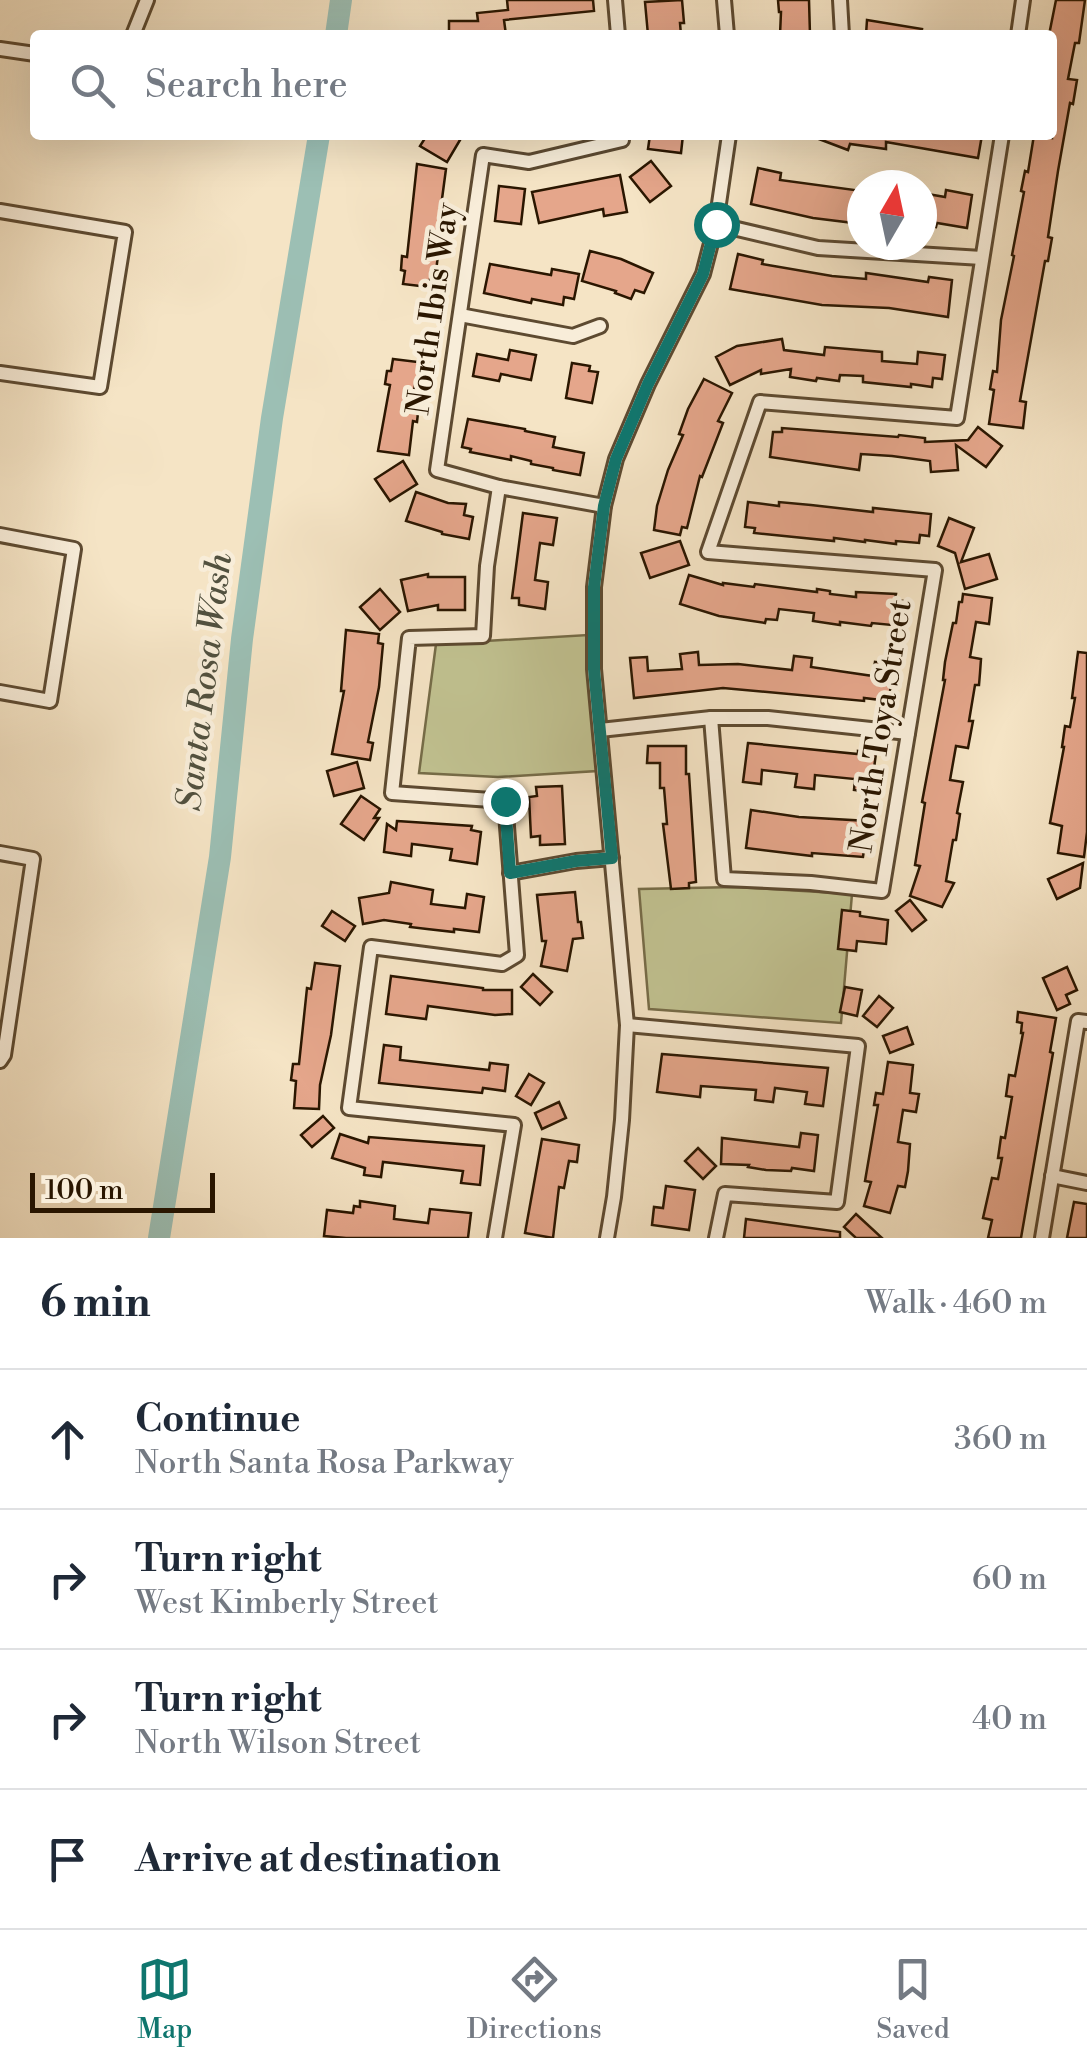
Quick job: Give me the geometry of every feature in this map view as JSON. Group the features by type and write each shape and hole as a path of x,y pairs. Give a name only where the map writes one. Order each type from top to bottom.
{"street":[{"path":"135,30 146,0"},
{"path":"615,0 618,30"},
{"path":"724,0 727,30"},
{"path":"840,0 842,30"},
{"path":"1019,30 1023,0"},
{"path":"0,49 30,53"},
{"name":"North Ibis Way","path":"500,487 437,470 483,155 529,162 614,140"},
{"path":"607,1238 622,1120 626,1025 594,669 594,587 604,506 616,459 703,274 716,224 728,140"},
{"path":"716,224 818,248 982,258 1001,140"},
{"path":"0,211 125,232 100,387 0,373"},
{"name":"North Toya Street","path":"711,718 724,879 882,891 935,570 708,552 760,402 957,418 982,258"},
{"path":"460,316 573,336 600,326"},
{"path":"495,1238 514,1125 349,1108 371,947 502,964 516,955 505,801 392,793 408,638 483,636 487,566 500,487 604,506"},
{"path":"0,535 74,549 50,701 0,692"},
{"path":"600,730 711,718 768,718 908,733"},
{"path":"0,853 33,859 0,1062"},
{"path":"510,873 612,858"},
{"path":"1042,1238 1082,1022"},
{"path":"626,1025 858,1046 837,1202 725,1194 716,1238"},
{"path":"1052,1176 1087,1183"}],"green space":[{"path":"588,635 597,771 498,777 419,773 436,644"},
{"path":"736,887 852,894 841,1023 649,1009 639,889"}],"building":[{"path":"507,0 593,0 594,11 504,20 505,30 449,30 449,21 478,21 477,13 508,10"},
{"path":"682,0 684,23 680,23 681,30 648,30 645,2"},
{"path":"778,0 809,0 810,30 780,30"},
{"path":"1056,0 1085,0 1079,43 1075,43 1068,79 1077,80 1058,171 1048,237 1052,238 1020,401 1026,402 1023,428 989,424 994,390 990,389 993,371 997,372 1001,320 1024,192 1021,191 1033,140 1057,140 1057,30 1050,30"},
{"path":"867,20 922,29 922,30 866,30"},
{"path":"424,140 460,140 447,162 420,146"},
{"path":"649,140 682,140 681,153 648,149"},
{"path":"822,140 981,140 978,158 886,142 886,149 850,144 848,150"},
{"path":"651,161 671,186 650,202 630,177"},
{"path":"417,164 446,169 435,279 430,279 429,287 403,284 405,271 401,270 402,256 407,257"},
{"path":"758,168 781,173 780,180 847,189 847,222 813,218 751,204"},
{"path":"620,175 627,212 604,216 603,209 539,223 532,192"},
{"path":"499,186 525,189 521,224 495,221"},
{"path":"946,190 972,195 967,228 937,223 937,196 945,197"},
{"path":"590,251 653,273 644,293 635,290 631,299 582,281"},
{"path":"738,254 763,260 762,264 832,276 866,279 866,273 928,282 929,277 952,280 948,317 889,308 822,305 730,289"},
{"path":"490,264 551,275 552,269 579,274 574,299 564,297 563,305 532,299 531,303 484,293"},
{"path":"782,339 784,350 824,355 825,347 882,352 882,361 917,364 918,352 945,355 942,379 933,378 932,387 863,382 863,376 840,375 839,381 816,381 790,377 791,369 761,374 761,370 730,385 716,357 737,346"},
{"path":"510,350 536,355 531,380 501,374 499,381 473,376 477,354 508,360"},
{"path":"393,359 426,363 424,380 416,379 412,403 419,404 409,455 378,451 390,385 385,384 387,371 391,371"},
{"path":"572,363 590,366 589,371 598,372 592,403 566,398"},
{"path":"704,379 732,393 718,421 723,423 700,476 687,528 682,527 680,535 654,530 657,506 683,435 679,434"},
{"path":"468,419 555,437 553,447 584,453 580,475 511,456 511,460 470,452 471,449 462,447"},
{"path":"978,427 1002,446 986,467 956,445 958,470 931,472 930,461 892,456 861,454 859,470 770,457 773,432 782,432 782,428 899,435 925,438 925,442 968,440"},
{"path":"403,461 417,484 390,501 375,479"},
{"path":"416,492 448,503 466,504 464,515 473,517 469,539 406,521"},
{"path":"748,502 931,514 929,536 920,535 919,543 896,544 754,533 755,528 745,527"},
{"path":"523,513 557,518 553,545 540,543 535,580 548,582 545,609 519,605 519,598 512,598"},
{"path":"949,518 974,528 961,562 989,554 997,579 965,589 955,553 938,546"},
{"path":"680,541 689,565 650,578 641,553"},
{"path":"428,574 465,577 465,610 438,610 438,605 408,611 401,580"},
{"path":"689,575 723,585 817,589 856,597 856,592 896,594 895,600 905,601 902,626 840,625 813,621 814,613 779,609 777,620 766,619 765,623 719,616 680,604"},
{"path":"380,589 400,612 380,630 360,607"},
{"path":"963,594 992,598 989,624 976,622 970,657 981,659 968,748 956,746 950,780 963,782 946,881 954,883 942,907 910,896 920,866 915,865 925,803 922,802 945,662"},
{"path":"346,630 379,634 378,643 383,644 368,742 373,743 370,760 332,754 344,691"},
{"path":"698,652 699,665 738,664 792,670 794,656 812,658 811,667 873,676 875,662 893,664 889,701 723,688 634,698 630,658 647,657 648,671 682,669 680,654"},
{"path":"1078,652 1087,653 1084,857 1058,853 1062,826 1050,823 1065,726 1070,727 1075,698"},
{"path":"748,743 876,753 871,792 854,790 855,779 815,775 814,789 795,787 797,774 762,770 761,784 743,782"},
{"path":"648,746 686,746 696,882 689,883 689,888 671,889 660,763 647,763"},
{"path":"357,762 364,788 334,796 327,771"},
{"path":"562,786 565,844 540,845 540,836 531,837 529,797 537,796 536,787"},
{"path":"361,796 380,809 374,818 379,818 364,840 341,824"},
{"path":"751,810 868,821 863,857 746,848"},
{"path":"397,821 472,826 471,830 481,832 477,864 450,860 452,849 412,844 411,856 384,852 387,824 396,830"},
{"path":"1083,863 1080,888 1057,899 1048,879"},
{"path":"391,882 433,890 431,904 465,908 467,894 484,897 479,932 410,927 411,924 384,920 363,924 359,898 389,893"},
{"path":"575,892 583,938 573,939 567,971 541,966 546,941 542,941 537,895"},
{"path":"910,900 926,920 912,931 896,911"},
{"path":"842,910 888,920 886,944 857,941 856,951 838,949"},
{"path":"332,911 355,926 345,941 322,926"},
{"path":"315,963 340,966 331,1035 319,1109 294,1108 293,1064 299,1064 307,988 311,989"},
{"path":"1067,967 1077,990 1066,995 1070,1004 1057,1010 1043,978"},
{"path":"533,974 552,992 540,1005 521,987"},
{"path":"391,976 483,990 512,990 512,1014 428,1006 426,1019 386,1014"},
{"path":"845,987 862,990 857,1016 840,1012"},
{"path":"879,996 893,1008 877,1027 863,1016"},
{"path":"1018,1012 1056,1018 1050,1052 1053,1053 1021,1238 988,1238 992,1220 983,1218 992,1178 998,1179 1001,1137 1005,1138 1012,1097 1006,1096 1009,1075 1015,1076 1023,1033 1022,1023 1017,1022"},
{"path":"907,1027 913,1044 890,1053 883,1036"},
{"path":"384,1045 401,1047 400,1060 489,1070 490,1063 508,1065 505,1091 483,1088 482,1093 379,1083"},
{"path":"662,1054 828,1068 823,1106 805,1104 807,1092 775,1088 773,1102 755,1100 756,1090 701,1086 700,1097 657,1092"},
{"path":"888,1062 913,1065 910,1093 919,1094 916,1112 903,1110 898,1142 910,1144 908,1171 905,1187 898,1186 890,1213 864,1206 871,1182 865,1181 878,1105 874,1105 876,1093 883,1094"},
{"path":"529,1074 544,1083 531,1105 516,1096"},
{"path":"559,1102 566,1118 542,1129 535,1113"},
{"path":"323,1116 334,1128 312,1147 301,1135"},
{"path":"801,1133 818,1135 814,1171 721,1164 722,1138 799,1147"},
{"path":"340,1134 368,1143 369,1137 484,1146 480,1185 461,1183 463,1171 383,1162 381,1177 364,1175 365,1168 332,1158"},
{"path":"542,1139 579,1145 577,1162 569,1161 564,1188 559,1187 553,1238 525,1233"},
{"path":"698,1148 716,1166 703,1179 685,1161"},
{"path":"666,1186 695,1190 689,1230 652,1225 654,1207 663,1208"},
{"path":"360,1201 395,1206 394,1219 428,1223 430,1209 471,1213 468,1238 324,1236 327,1210 353,1213 354,1206 360,1207"},
{"path":"1074,1202 1087,1204 1087,1238 1067,1238"},
{"path":"856,1214 882,1238 856,1238 844,1227"},
{"path":"746,1219 840,1232 840,1238 744,1238"}],"waterway":[{"name":"Santa Rosa Wash","path":"337,30 341,0"},
{"name":"Santa Rosa Wash","path":"159,1238 220,857 242,639 272,418 318,140"}],"route":[{"path":"505,801 510,873 612,858 594,669 594,587 604,506 616,459 648,384 703,274 716,224"}]}
